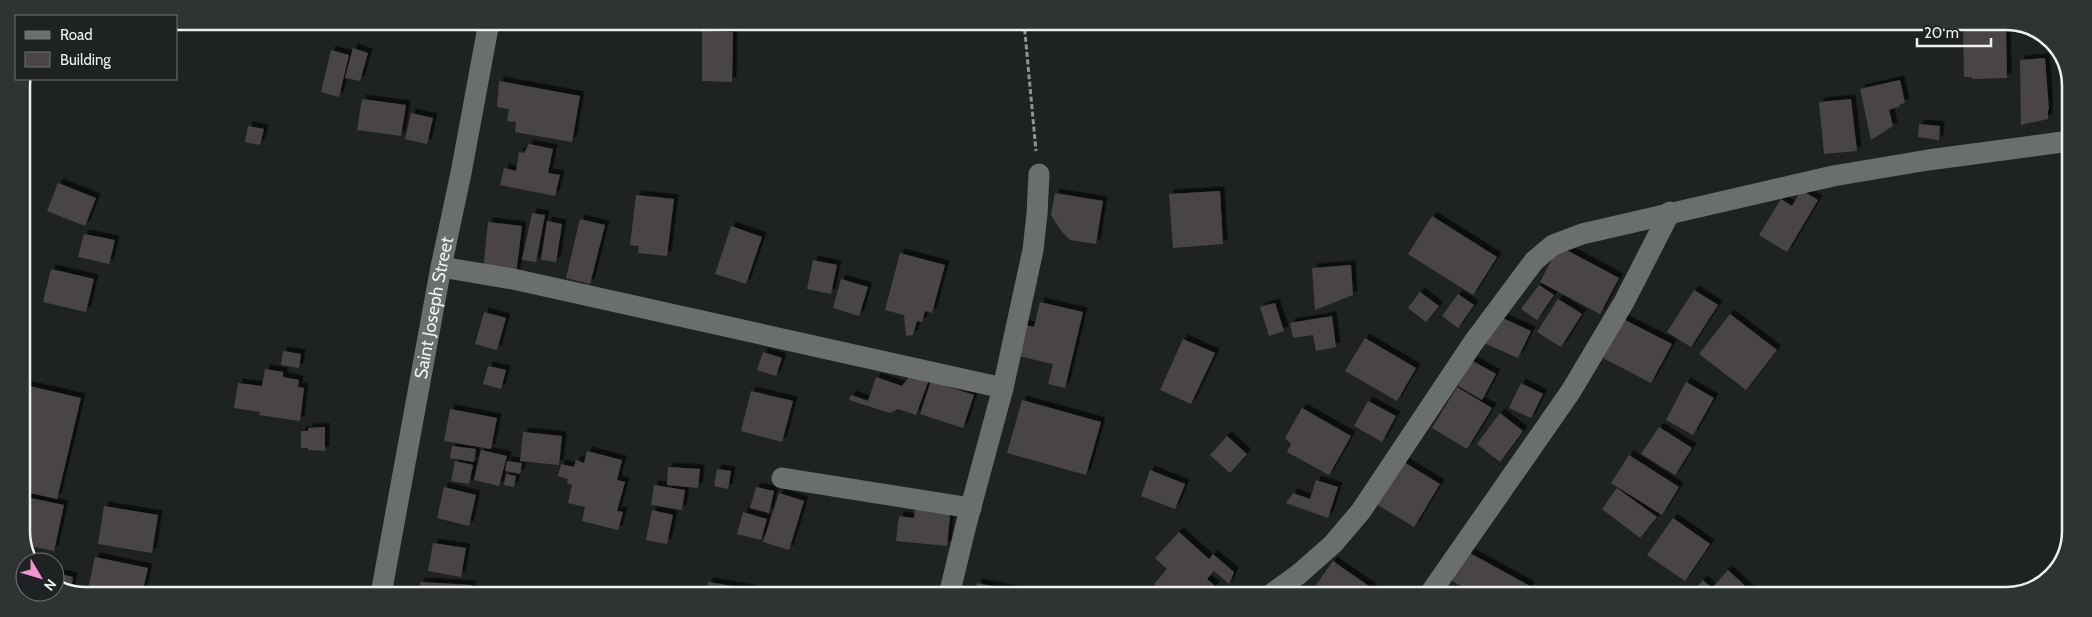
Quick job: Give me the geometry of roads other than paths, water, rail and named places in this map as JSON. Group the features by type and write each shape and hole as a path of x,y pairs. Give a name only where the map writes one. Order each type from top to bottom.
{"street":[{"name":"Saint Joseph Street","path":"382,587 441,267 461,173 488,30"},
{"path":"1281,587 1333,544 1361,511 1473,343 1534,261 1553,245 1582,234 1670,212 1833,176 1928,160 2062,143"},
{"path":"951,587 1003,388 1033,250 1039,174"},
{"path":"1436,587 1570,390 1624,302 1670,212"},
{"path":"441,267 513,279 1003,388"},
{"path":"782,478 971,508"}]}
